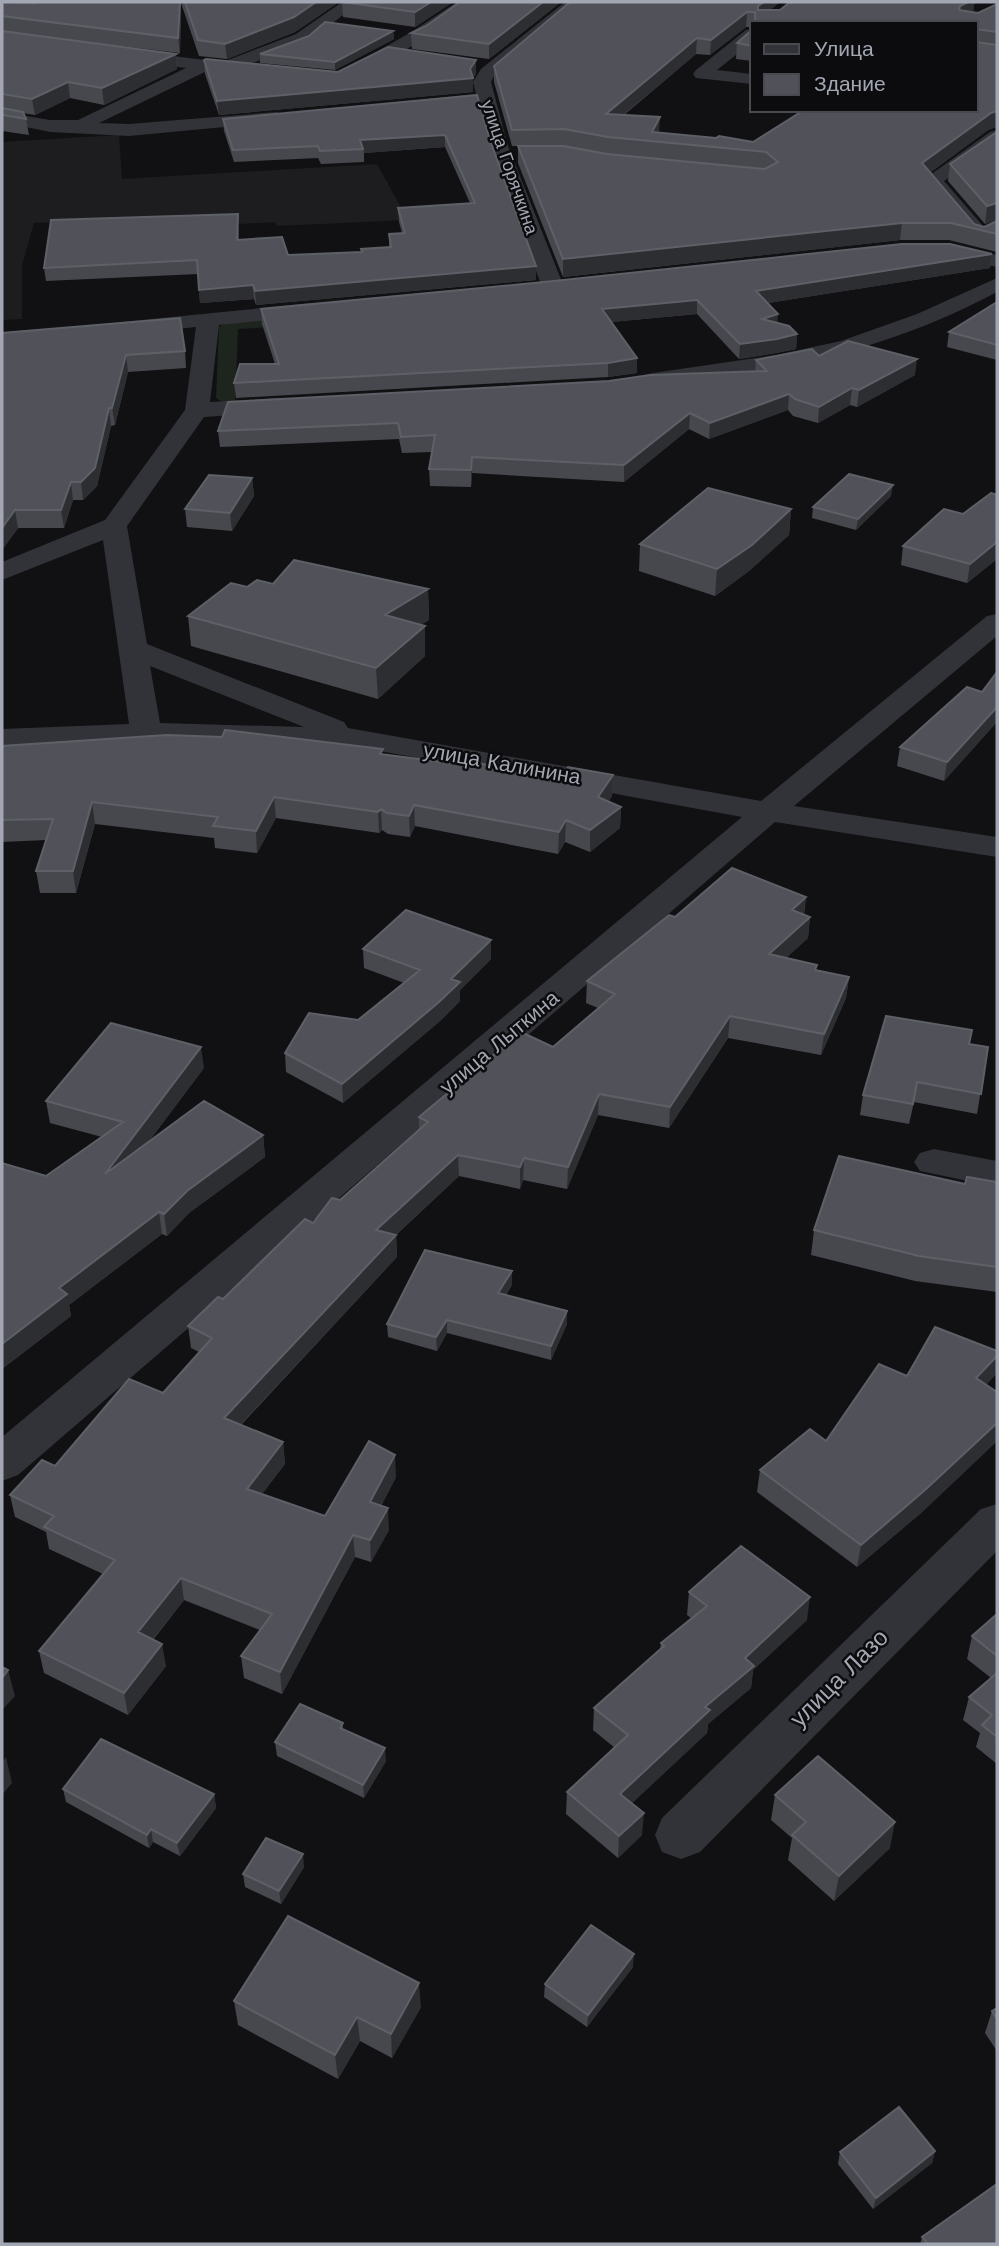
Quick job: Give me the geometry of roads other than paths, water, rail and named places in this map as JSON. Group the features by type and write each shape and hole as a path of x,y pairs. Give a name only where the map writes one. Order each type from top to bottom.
{"street":[{"path":"226,67 302,38 352,2"},
{"path":"326,77 339,79 419,34 467,2"},
{"name":"улица Горячкина","path":"526,290 560,286 502,155 482,82 494,68 574,2"},
{"path":"321,22 345,25"},
{"path":"394,31 419,34"},
{"path":"750,36 702,74 750,79"},
{"path":"110,52 264,71"},
{"path":"385,53 412,57"},
{"path":"467,64 494,68"},
{"path":"66,127 92,121 205,65"},
{"path":"405,106 486,98"},
{"path":"2,117 66,127 129,130 296,116"},
{"path":"963,252 989,232 933,180 997,136"},
{"path":"502,155 527,155"},
{"path":"922,248 963,252 997,261"},
{"path":"634,383 776,363 849,346 945,311 997,284"},
{"path":"112,328 338,308"},
{"path":"2,572 114,526 197,410 208,320"},
{"path":"197,410 306,404"},
{"path":"114,526 146,732"},
{"name":"улица Лыткина","path":"5,1455 770,812 852,740 997,622"},
{"path":"133,649 358,738"},
{"name":"улица Калинина","path":"2,738 146,732 358,738 770,812 997,847"},
{"path":"934,1162 997,1174"},
{"name":"улица Лазо","path":"681,1835 997,1522"}]}
